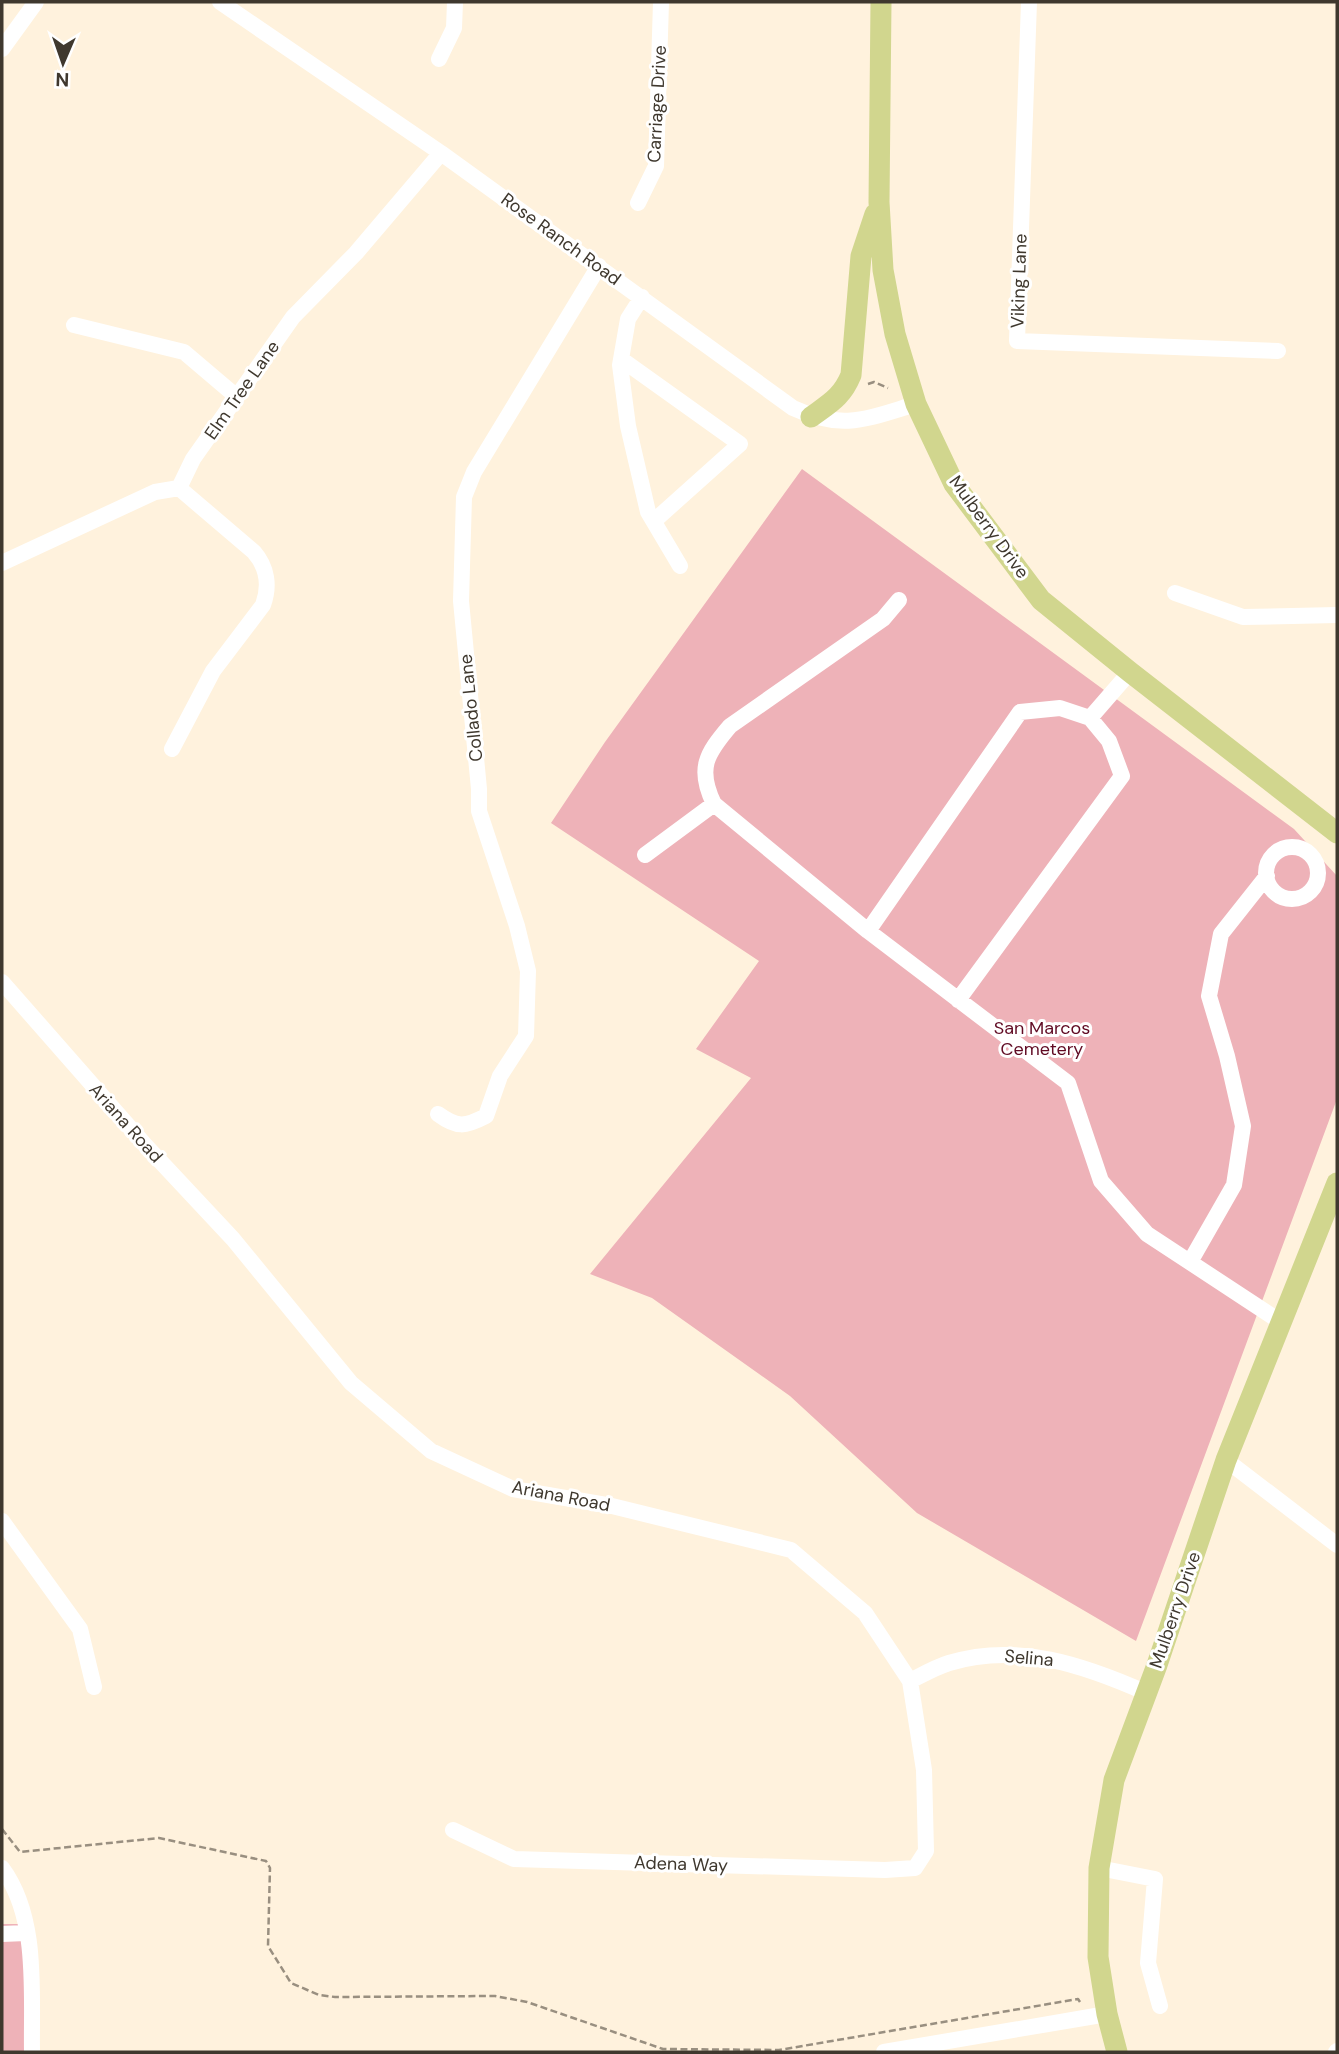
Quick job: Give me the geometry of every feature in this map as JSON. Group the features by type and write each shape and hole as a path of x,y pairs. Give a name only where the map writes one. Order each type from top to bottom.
{"main road":[{"name":"Mulberry Drive","path":"881,2 879,202 883,270 895,334 916,404 954,484 1041,600 1337,833"},
{"path":"811,417 845,390 851,375 861,256 879,202"},
{"name":"Mulberry Drive","path":"1117,2052 1099,2015 1098,1957 1099,1868 1114,1780 1147,1693 1226,1460 1337,1183"}],"street":[{"path":"2,49 36,2"},
{"name":"Rose Ranch Road","path":"220,2 441,153 793,408 811,417 834,422 856,422 916,404"},
{"path":"439,59 454,28 455,2"},
{"name":"Carriage Drive","path":"638,203 656,166 661,2"},
{"name":"Viking Lane","path":"1029,2 1017,341 1278,351"},
{"name":"Elm Tree Lane","path":"179,488 193,459 293,317 356,253 441,153"},
{"name":"Collado Lane","path":"438,1114 450,1123 468,1125 486,1115 500,1076 526,1036 528,971 517,926 478,811 479,789 461,601 464,497 474,472 599,266"},
{"path":"642,297 628,319 621,359 628,426 635,464 649,512 680,566"},
{"path":"74,325 184,352 237,397"},
{"path":"621,359 740,444 654,521"},
{"path":"2,563 155,492 179,488 254,552 264,564 267,594 263,605 212,671 172,749"},
{"path":"1175,593 1243,617 1337,615"},
{"path":"899,600 883,619 730,726 714,744 704,767 707,789 714,804 868,931 1068,1083 1101,1181 1147,1234 1281,1322"},
{"path":"1090,718 1130,672"},
{"path":"868,931 1020,712 1060,708 1090,718 1109,741 1122,776 958,1000"},
{"path":"645,855 714,804"},
{"path":"1190,1262 1234,1185 1243,1126 1227,1056 1209,996 1221,933 1266,876"},
{"name":"Ariana Road","path":"2,982 146,1146 233,1239 351,1383 431,1451 513,1489 612,1506 791,1550 865,1613 910,1681 924,1770 926,1851 915,1868"},
{"path":"1226,1460 1337,1545"},
{"path":"2,1521 80,1629 94,1687"},
{"name":"Selina","path":"910,1681 948,1663 1012,1654 1059,1660 1147,1693"},
{"name":"Adena Way","path":"453,1830 514,1859 886,1870 915,1868"},
{"path":"2,1868 21,1905 26,1933 30,1967 32,2052"},
{"path":"1099,1868 1155,1879 1147,1963 1160,2006"},
{"path":"2,1934 26,1933"},
{"path":"884,2052 1099,2015"}],"path":[{"path":"863,392 867,384 874,382 888,388"},
{"path":"2,1829 20,1852 159,1838 266,1861 270,1868 268,1946 291,1983 319,1995 495,1996 527,2002 663,2049 779,2050 1078,1999 1099,2015"}],"green space":[{"name":"San Marcos Cemetery","path":"802,469 1294,829 1337,876 1337,1099 1136,1641 917,1513 790,1396 652,1298 590,1274 751,1078 696,1049 759,961 551,823 605,742"},
{"path":"2,1924 26,1924 28,2052 2,2052"}]}
